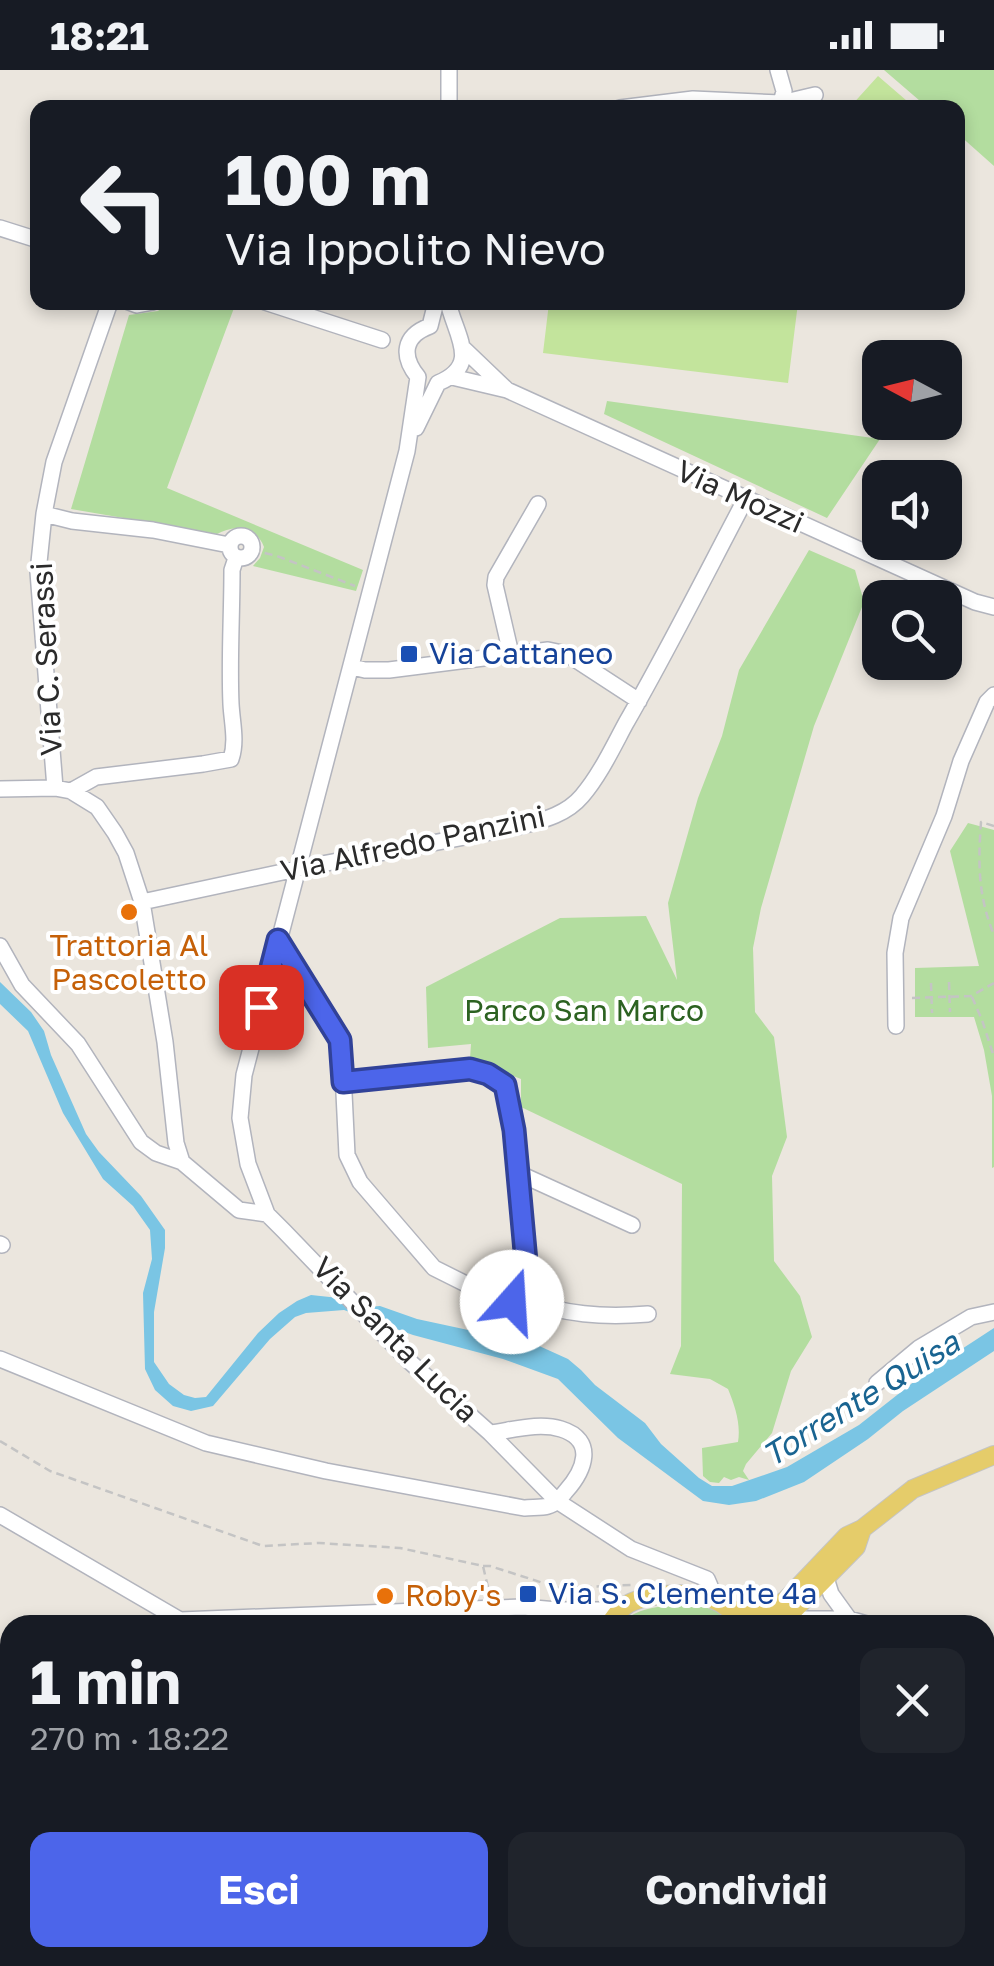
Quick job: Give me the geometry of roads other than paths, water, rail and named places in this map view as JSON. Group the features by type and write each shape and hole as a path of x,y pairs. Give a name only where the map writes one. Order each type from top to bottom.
{"main road":[{"path":"748,1615 776,1607 788,1599 847,1536 862,1530 913,1490 994,1455"},
{"path":"789,1615 856,1547 862,1530"},
{"path":"618,1615 636,1600 648,1596 700,1596 733,1615"}],"street":[{"path":"449,70 449,100"},
{"path":"778,70 784,90 782,100"},
{"path":"794,100 816,95"},
{"path":"685,100 715,100"},
{"path":"0,228 30,237"},
{"name":"Via C. Serassi","path":"63,789 38,572 54,462 108,310"},
{"path":"290,310 382,340 407,359"},
{"path":"430,326 434,310"},
{"path":"408,450 445,380 462,365 462,344 451,310"},
{"path":"430,326 452,330 507,390 418,378 407,359 412,337 430,326"},
{"path":"382,340 412,337"},
{"path":"0,946 22,985 78,1044 142,1142 156,1154 182,1162 239,1210 268,1214 248,1164 240,1118 244,1074 408,450 418,378"},
{"name":"Via Mozzi","path":"507,390 745,500 994,607"},
{"name":"Via Alfredo Panzini","path":"142,902 455,840 546,820 566,810 582,797 639,701 745,500"},
{"path":"511,654 496,577 538,504"},
{"path":"0,789 63,789 96,777 231,759 234,750 232,570 239,551 153,530 44,514"},
{"name":"Via Mozzi","path":"975,602 994,616"},
{"path":"352,666 389,670 548,650 567,654 639,701"},
{"path":"896,1026 896,953 901,918 944,816 961,760 987,702 994,695"},
{"path":"63,789 97,807 126,853 142,902 165,1042 176,1144 182,1162"},
{"path":"278,940 340,1040 346,1155 360,1182 434,1268 498,1300 520,1300 579,1316 648,1314"},
{"path":"343,1082 470,1069 505,1085 514,1130 528,1284 520,1300"},
{"path":"518,1174 632,1224"},
{"name":"Via Santa Lucia","path":"268,1214 410,1362 490,1433 558,1501 631,1550 706,1579 711,1599"},
{"path":"877,1383 919,1348 970,1317 994,1312"},
{"path":"0,1359 206,1443 326,1471 524,1508 558,1501"},
{"name":"Via Santa Lucia","path":"490,1433 544,1426 558,1428 576,1438 586,1455 584,1464 558,1501"},
{"path":"0,1515 177,1615"},
{"path":"826,1578 831,1594 846,1615"},
{"path":"342,1615 523,1607 593,1615"},
{"path":"557,1610 563,1615"}],"water":[{"path":"0,982 31,1012 44,1031 86,1134 141,1196 165,1230 154,1312 154,1362 169,1384 184,1395 206,1397 258,1333 279,1313 311,1295 367,1307 380,1306 417,1319 496,1336 525,1324 537,1345 568,1359 645,1423 661,1444 699,1478 712,1486 732,1486 787,1467 859,1425 925,1373 994,1328 994,1351 804,1482 756,1501 729,1505 703,1501 618,1438 558,1379 344,1310 295,1317 270,1339 213,1406 191,1411 173,1406 155,1390 145,1369 143,1293 152,1259 150,1230 133,1206 103,1179 63,1113 28,1031 0,1004"}],"place":[{"name":"Via Cattaneo","path":"409,654"},
{"name":"Trattoria Al Pascoletto","path":"129,912"},
{"name":"Via S. Clemente 4a","path":"528,1594"},
{"name":"Roby's","path":"385,1596"}],"park label":[{"name":"Parco San Marco","path":"584,1011"}],"water label":[{"name":"Torrente Quisa","path":"861,1399"}]}
